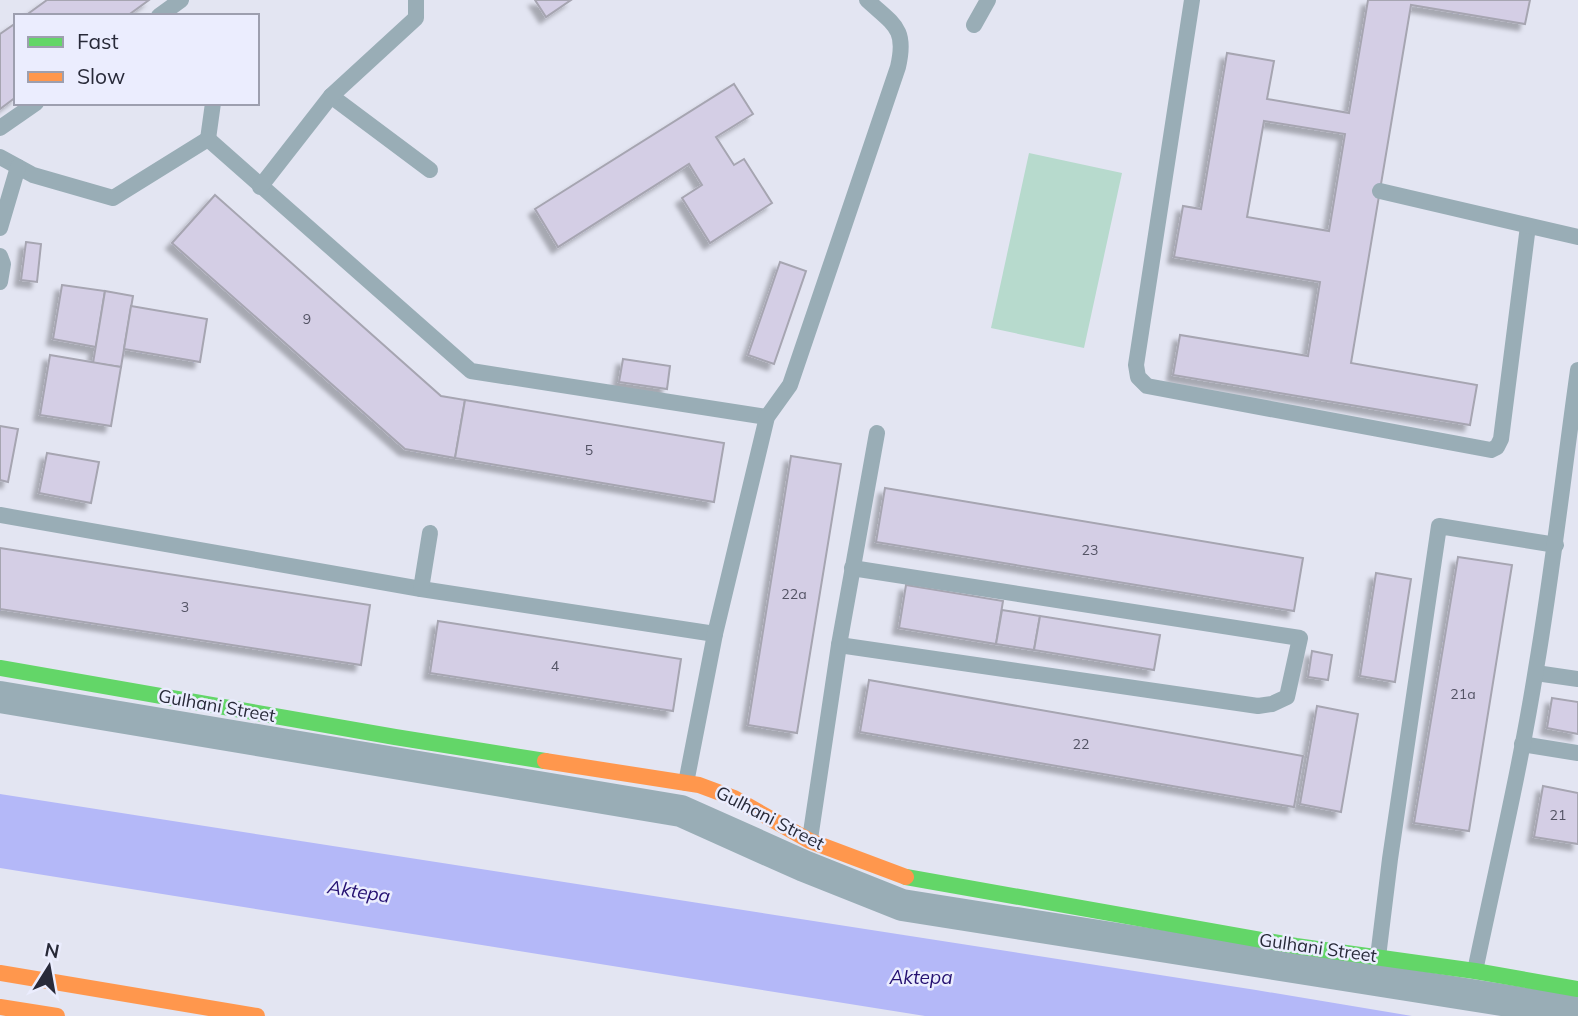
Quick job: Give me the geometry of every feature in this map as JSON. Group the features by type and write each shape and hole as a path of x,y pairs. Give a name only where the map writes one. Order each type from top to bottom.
{"street":[{"name":"Gulhani Street","path":"0,668 395,737 686,783 723,792 807,853 902,905 1578,1012"},
{"name":"Gulhani Street","path":"0,697 681,811 807,853 897,875 1296,946 1475,971 1578,989"},
{"path":"0,973 257,1016"},
{"path":"0,1007 57,1016"}],"lane":[{"path":"166,14 181,0"},
{"path":"260,187 331,96 416,18 416,0"},
{"path":"686,783 715,634 766,417 790,385 903,47 899,29 867,0"},
{"path":"974,25 988,0"},
{"path":"1192,0 1136,365 1138,376 1147,386 1491,450 1497,447 1501,439 1528,226"},
{"path":"331,96 430,170"},
{"path":"0,128 33,105"},
{"path":"208,139 213,105"},
{"path":"208,139 471,371 766,417"},
{"path":"0,157 33,175 113,198 208,139"},
{"path":"0,228 18,167"},
{"path":"1380,191 1578,237"},
{"path":"0,256 3,264 0,282"},
{"path":"1475,971 1536,673 1556,545 1559,499 1578,370"},
{"path":"807,853 839,645 877,433"},
{"path":"0,515 421,589 715,634"},
{"path":"1378,957 1439,526 1556,545"},
{"path":"421,589 430,533"},
{"path":"839,645 1258,706 1272,704 1287,697 1300,638 852,568"},
{"path":"1536,673 1578,679"},
{"path":"1522,744 1578,753"}],"green space":[{"path":"1029,153 1122,173 1084,348 991,328"}],"water":[{"name":"Aktepa","path":"0,794 1412,1016 925,1016 0,868"}],"building":[{"path":"47,0 149,0 130,14 28,14"},
{"path":"535,0 571,0 546,17"},
{"path":"1368,0 1530,0 1525,24 1411,5 1351,363 1477,385 1470,425 1173,375 1180,335 1308,356 1320,282 1174,257 1183,206 1201,209 1227,53 1274,61 1267,99 1349,113","holes":["1264,121 1345,134 1329,231 1247,217"]},
{"path":"14,24 14,98 0,109 0,34"},
{"path":"734,84 753,114 716,137 734,165 744,159 772,203 710,243 682,198 702,185 689,164 558,247 535,209"},
{"path":"215,195 441,396 465,400 455,458 405,449 172,243"},
{"path":"26,242 41,244 37,282 21,280"},
{"path":"780,262 806,271 774,364 748,355"},
{"path":"62,285 105,291 96,347 53,339"},
{"path":"105,291 133,296 121,367 93,363"},
{"path":"131,306 207,319 200,362 124,349"},
{"path":"50,355 121,367 111,426 40,415"},
{"path":"623,359 670,366 667,389 619,382"},
{"path":"465,400 724,443 714,502 455,458"},
{"path":"0,426 18,429 8,482 0,480"},
{"path":"47,453 99,462 91,503 39,493"},
{"path":"791,456 841,464 797,733 748,725"},
{"path":"885,488 1303,558 1294,611 876,542"},
{"path":"0,548 370,605 361,665 0,609"},
{"path":"1458,557 1512,565 1469,831 1414,823"},
{"path":"1376,573 1411,579 1395,682 1360,676"},
{"path":"906,585 1003,601 996,644 899,628"},
{"path":"1002,610 1040,616 1034,650 996,644"},
{"path":"1040,616 1160,635 1154,670 1034,650"},
{"path":"438,621 681,659 673,711 430,673"},
{"path":"1312,651 1332,655 1328,680 1308,677"},
{"path":"869,680 1303,756 1294,807 860,732"},
{"path":"1552,698 1578,702 1578,734 1547,728"},
{"path":"1317,706 1358,714 1341,812 1300,804"},
{"path":"1543,786 1578,793 1578,844 1534,837"}],"traffic: fast":[{"path":"0,668 545,761"},
{"path":"906,877 1296,946 1475,971 1578,989"}],"traffic: slow":[{"path":"545,761 699,785 734,798 810,841 906,877"},
{"path":"0,973 257,1016"},
{"path":"0,1007 57,1016"}]}
